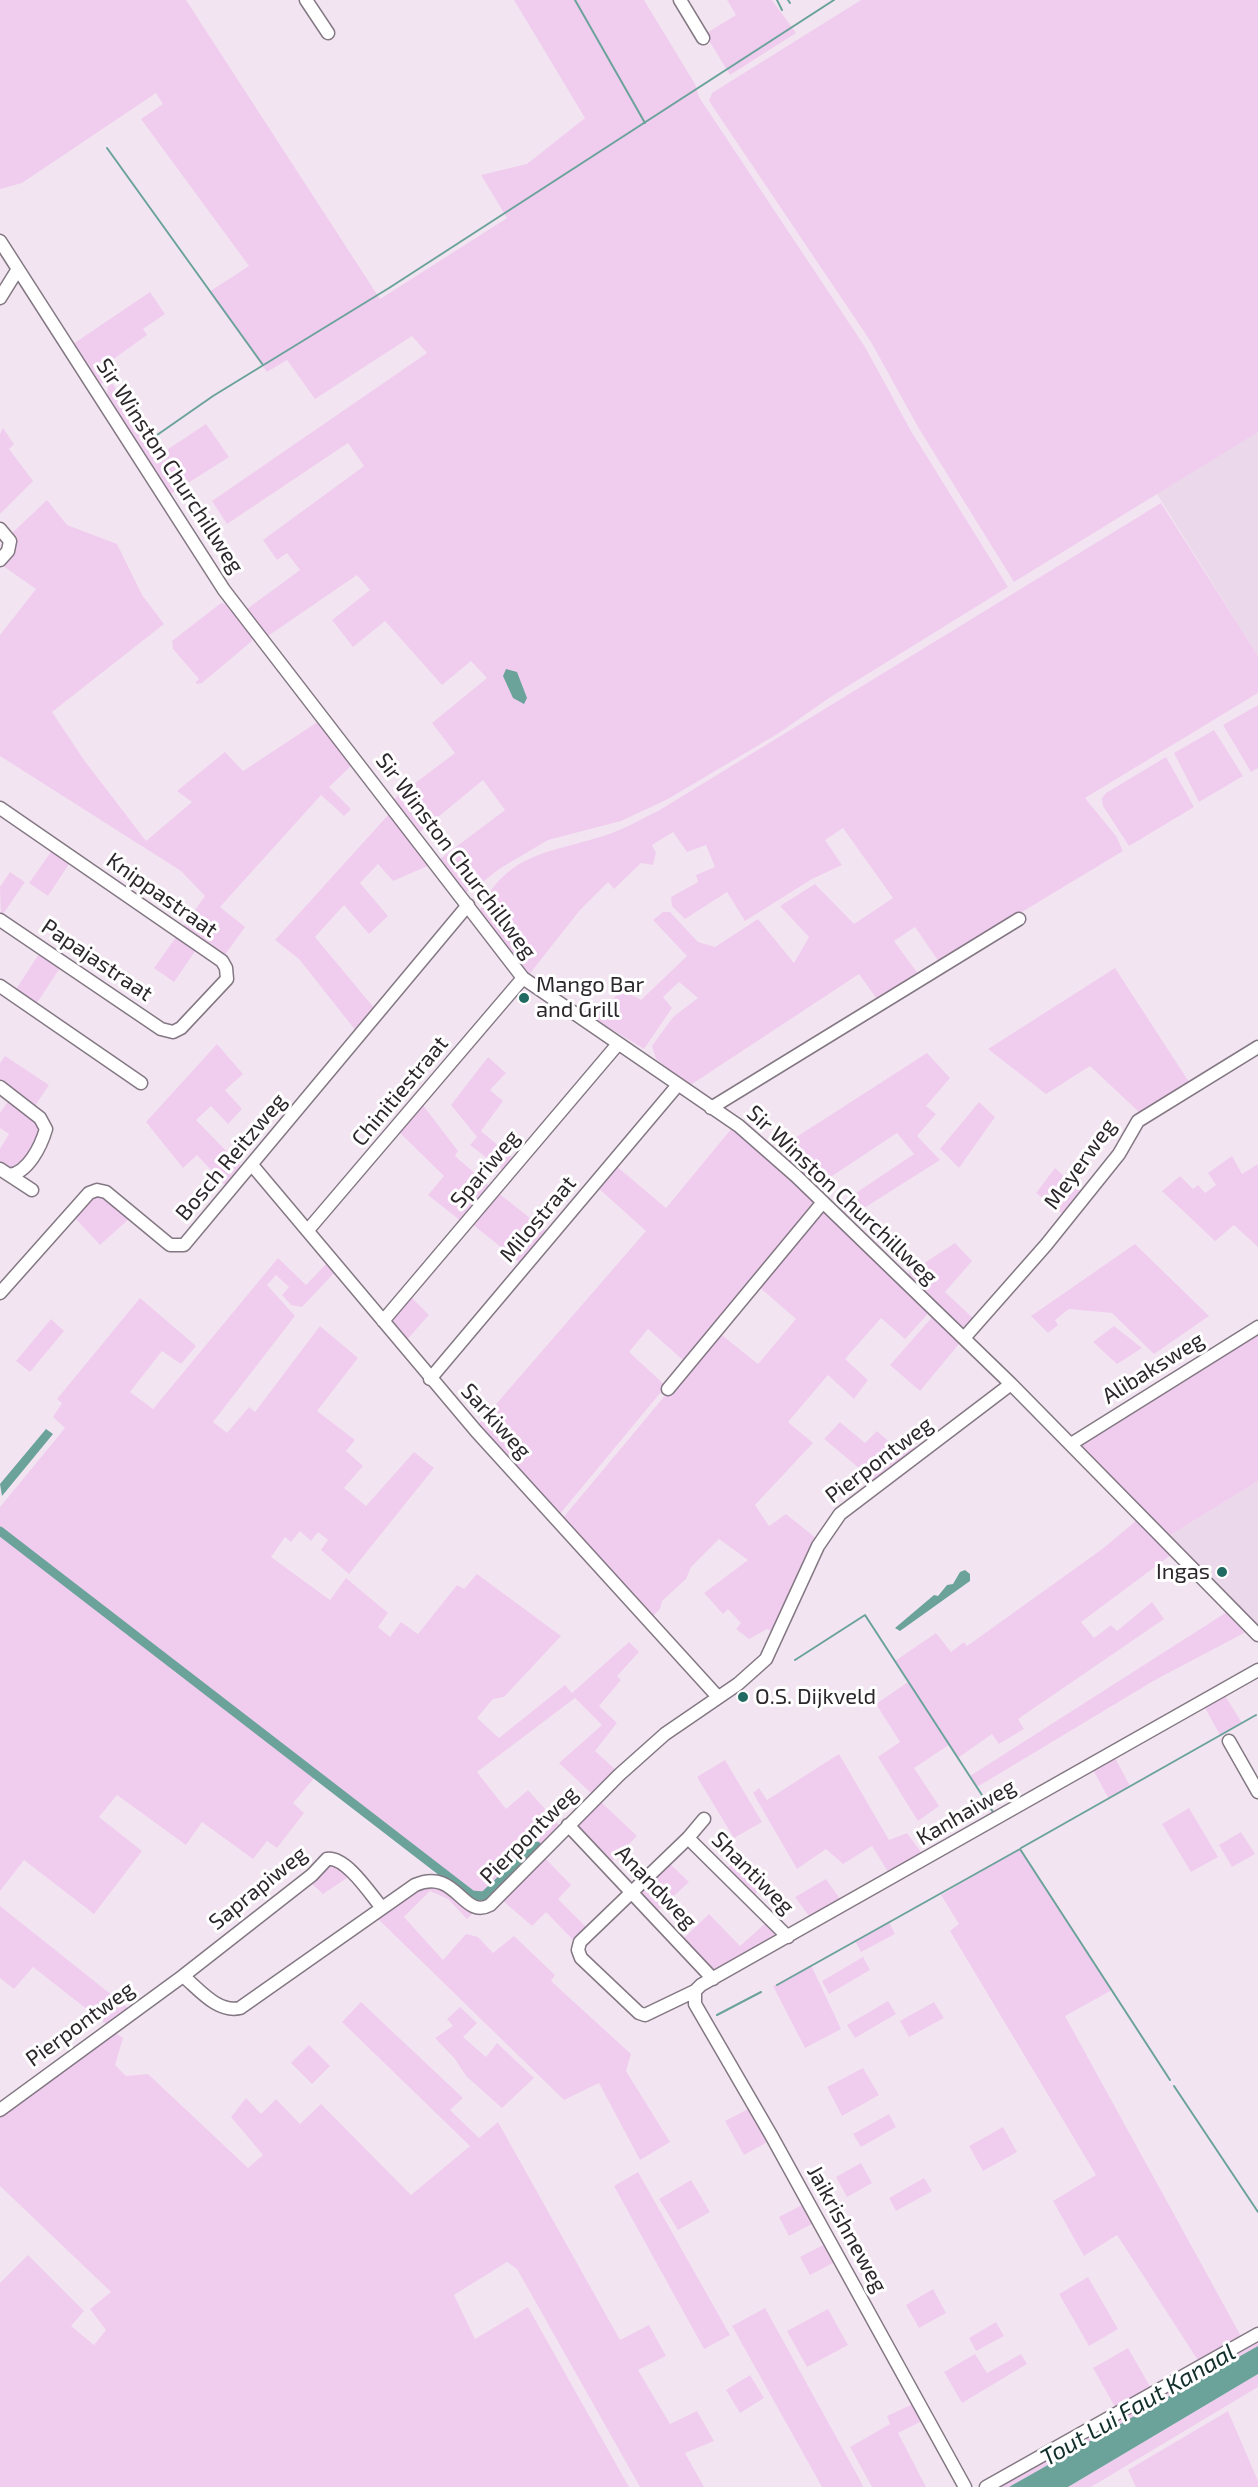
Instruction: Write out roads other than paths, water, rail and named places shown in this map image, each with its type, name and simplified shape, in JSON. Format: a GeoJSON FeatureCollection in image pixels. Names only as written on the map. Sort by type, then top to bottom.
{"type":"FeatureCollection","features":[{"type":"Feature","properties":{"kind":"street"},"geometry":{"type":"LineString","coordinates":[[306,0],[328,33]]}},
{"type":"Feature","properties":{"kind":"street"},"geometry":{"type":"LineString","coordinates":[[680,0],[703,38]]}},
{"type":"Feature","properties":{"kind":"street","name":"Sir Winston Churchillweg"},"geometry":{"type":"LineString","coordinates":[[0,241],[224,590],[523,978],[677,1086],[739,1126],[823,1202],[1011,1384],[1258,1635]]}},
{"type":"Feature","properties":{"kind":"street"},"geometry":{"type":"LineString","coordinates":[[0,298],[18,269]]}},
{"type":"Feature","properties":{"kind":"street"},"geometry":{"type":"LineString","coordinates":[[0,529],[10,541],[8,551],[0,560]]}},
{"type":"Feature","properties":{"kind":"street","name":"Knippastraat"},"geometry":{"type":"LineString","coordinates":[[0,808],[222,962],[226,968],[227,979],[181,1028],[173,1032]]}},
{"type":"Feature","properties":{"kind":"street","name":"Bosch Reitzweg"},"geometry":{"type":"LineString","coordinates":[[0,1293],[89,1193],[97,1190],[106,1192],[159,1236],[177,1246],[184,1245],[468,905]]}},
{"type":"Feature","properties":{"kind":"street"},"geometry":{"type":"LineString","coordinates":[[711,1108],[1019,919]]}},
{"type":"Feature","properties":{"kind":"street","name":"Papajastraat"},"geometry":{"type":"LineString","coordinates":[[0,920],[161,1029],[173,1032]]}},
{"type":"Feature","properties":{"kind":"street","name":"Chinitiestraat"},"geometry":{"type":"LineString","coordinates":[[308,1230],[523,978]]}},
{"type":"Feature","properties":{"kind":"street"},"geometry":{"type":"LineString","coordinates":[[0,986],[141,1083]]}},
{"type":"Feature","properties":{"kind":"street","name":"Spariweg"},"geometry":{"type":"LineString","coordinates":[[383,1322],[618,1044]]}},
{"type":"Feature","properties":{"kind":"street","name":"Meyerweg"},"geometry":{"type":"LineString","coordinates":[[964,1338],[1046,1245],[1119,1154],[1138,1121],[1258,1047]]}},
{"type":"Feature","properties":{"kind":"street","name":"Milostraat"},"geometry":{"type":"LineString","coordinates":[[430,1379],[677,1086]]}},
{"type":"Feature","properties":{"kind":"street"},"geometry":{"type":"LineString","coordinates":[[0,1087],[40,1118],[46,1129],[39,1145],[23,1169],[16,1174],[4,1172]]}},
{"type":"Feature","properties":{"kind":"street","name":"Sarkiweg"},"geometry":{"type":"LineString","coordinates":[[252,1165],[430,1379],[718,1697]]}},
{"type":"Feature","properties":{"kind":"street"},"geometry":{"type":"LineString","coordinates":[[4,1172],[32,1190]]}},
{"type":"Feature","properties":{"kind":"street"},"geometry":{"type":"LineString","coordinates":[[668,1389],[823,1202]]}},
{"type":"Feature","properties":{"kind":"street","name":"Alibaksweg"},"geometry":{"type":"LineString","coordinates":[[1071,1444],[1258,1328]]}},
{"type":"Feature","properties":{"kind":"street","name":"Pierpontweg"},"geometry":{"type":"LineString","coordinates":[[0,2110],[183,1976],[218,2005],[226,2009],[240,2008],[415,1885],[435,1880],[444,1882],[475,1908],[482,1909],[490,1905],[568,1825],[664,1734],[753,1673],[766,1659],[818,1546],[835,1519],[1011,1384]]}},
{"type":"Feature","properties":{"kind":"street","name":"Kanhaiweg"},"geometry":{"type":"LineString","coordinates":[[630,1892],[580,1942],[578,1950],[581,1958],[639,2013],[645,2015],[695,1991],[1258,1670]]}},
{"type":"Feature","properties":{"kind":"street"},"geometry":{"type":"LineString","coordinates":[[1229,1741],[1258,1792]]}},
{"type":"Feature","properties":{"kind":"street"},"geometry":{"type":"LineString","coordinates":[[630,1892],[688,1838],[704,1819]]}},
{"type":"Feature","properties":{"kind":"street","name":"Anandweg"},"geometry":{"type":"LineString","coordinates":[[568,1825],[713,1979]]}},
{"type":"Feature","properties":{"kind":"street","name":"Shantiweg"},"geometry":{"type":"LineString","coordinates":[[688,1838],[788,1937]]}},
{"type":"Feature","properties":{"kind":"street","name":"Saprapiweg"},"geometry":{"type":"LineString","coordinates":[[183,1976],[312,1875],[327,1859],[336,1859],[345,1865],[382,1908]]}},
{"type":"Feature","properties":{"kind":"street","name":"Jaikrishneweg"},"geometry":{"type":"LineString","coordinates":[[695,1991],[695,2004],[771,2135],[965,2487]]}},
{"type":"Feature","properties":{"kind":"street"},"geometry":{"type":"LineString","coordinates":[[986,2487],[1258,2334]]}},
{"type":"Feature","properties":{"kind":"waterway"},"geometry":{"type":"LineString","coordinates":[[575,0],[645,123]]}},
{"type":"Feature","properties":{"kind":"waterway"},"geometry":{"type":"LineString","coordinates":[[777,0],[782,10]]}},
{"type":"Feature","properties":{"kind":"waterway"},"geometry":{"type":"LineString","coordinates":[[147,442],[213,396],[389,288],[834,0]]}},
{"type":"Feature","properties":{"kind":"waterway"},"geometry":{"type":"LineString","coordinates":[[107,148],[263,365]]}},
{"type":"Feature","properties":{"kind":"waterway"},"geometry":{"type":"LineString","coordinates":[[0,1531],[472,1895],[484,1896],[537,1846]]}},
{"type":"Feature","properties":{"kind":"waterway"},"geometry":{"type":"LineString","coordinates":[[795,1660],[865,1615],[993,1812]]}},
{"type":"Feature","properties":{"kind":"waterway"},"geometry":{"type":"LineString","coordinates":[[1021,1848],[1256,1715]]}},
{"type":"Feature","properties":{"kind":"waterway"},"geometry":{"type":"LineString","coordinates":[[777,1985],[1020,1849],[1170,2080]]}},
{"type":"Feature","properties":{"kind":"waterway"},"geometry":{"type":"LineString","coordinates":[[717,2015],[761,1992]]}},
{"type":"Feature","properties":{"kind":"waterway"},"geometry":{"type":"LineString","coordinates":[[1174,2086],[1258,2212]]}},
{"type":"Feature","properties":{"kind":"place","name":"Mango Bar and Grill"},"geometry":{"type":"Point","coordinates":[524,998]}},
{"type":"Feature","properties":{"kind":"place","name":"Ingas"},"geometry":{"type":"Point","coordinates":[1222,1572]}},
{"type":"Feature","properties":{"kind":"place","name":"O.S. Dijkveld"},"geometry":{"type":"Point","coordinates":[743,1697]}},
{"type":"Feature","properties":{"kind":"water label","name":"Tout Lui Faut Kanaal"},"geometry":{"type":"Point","coordinates":[1138,2405]}}]}
